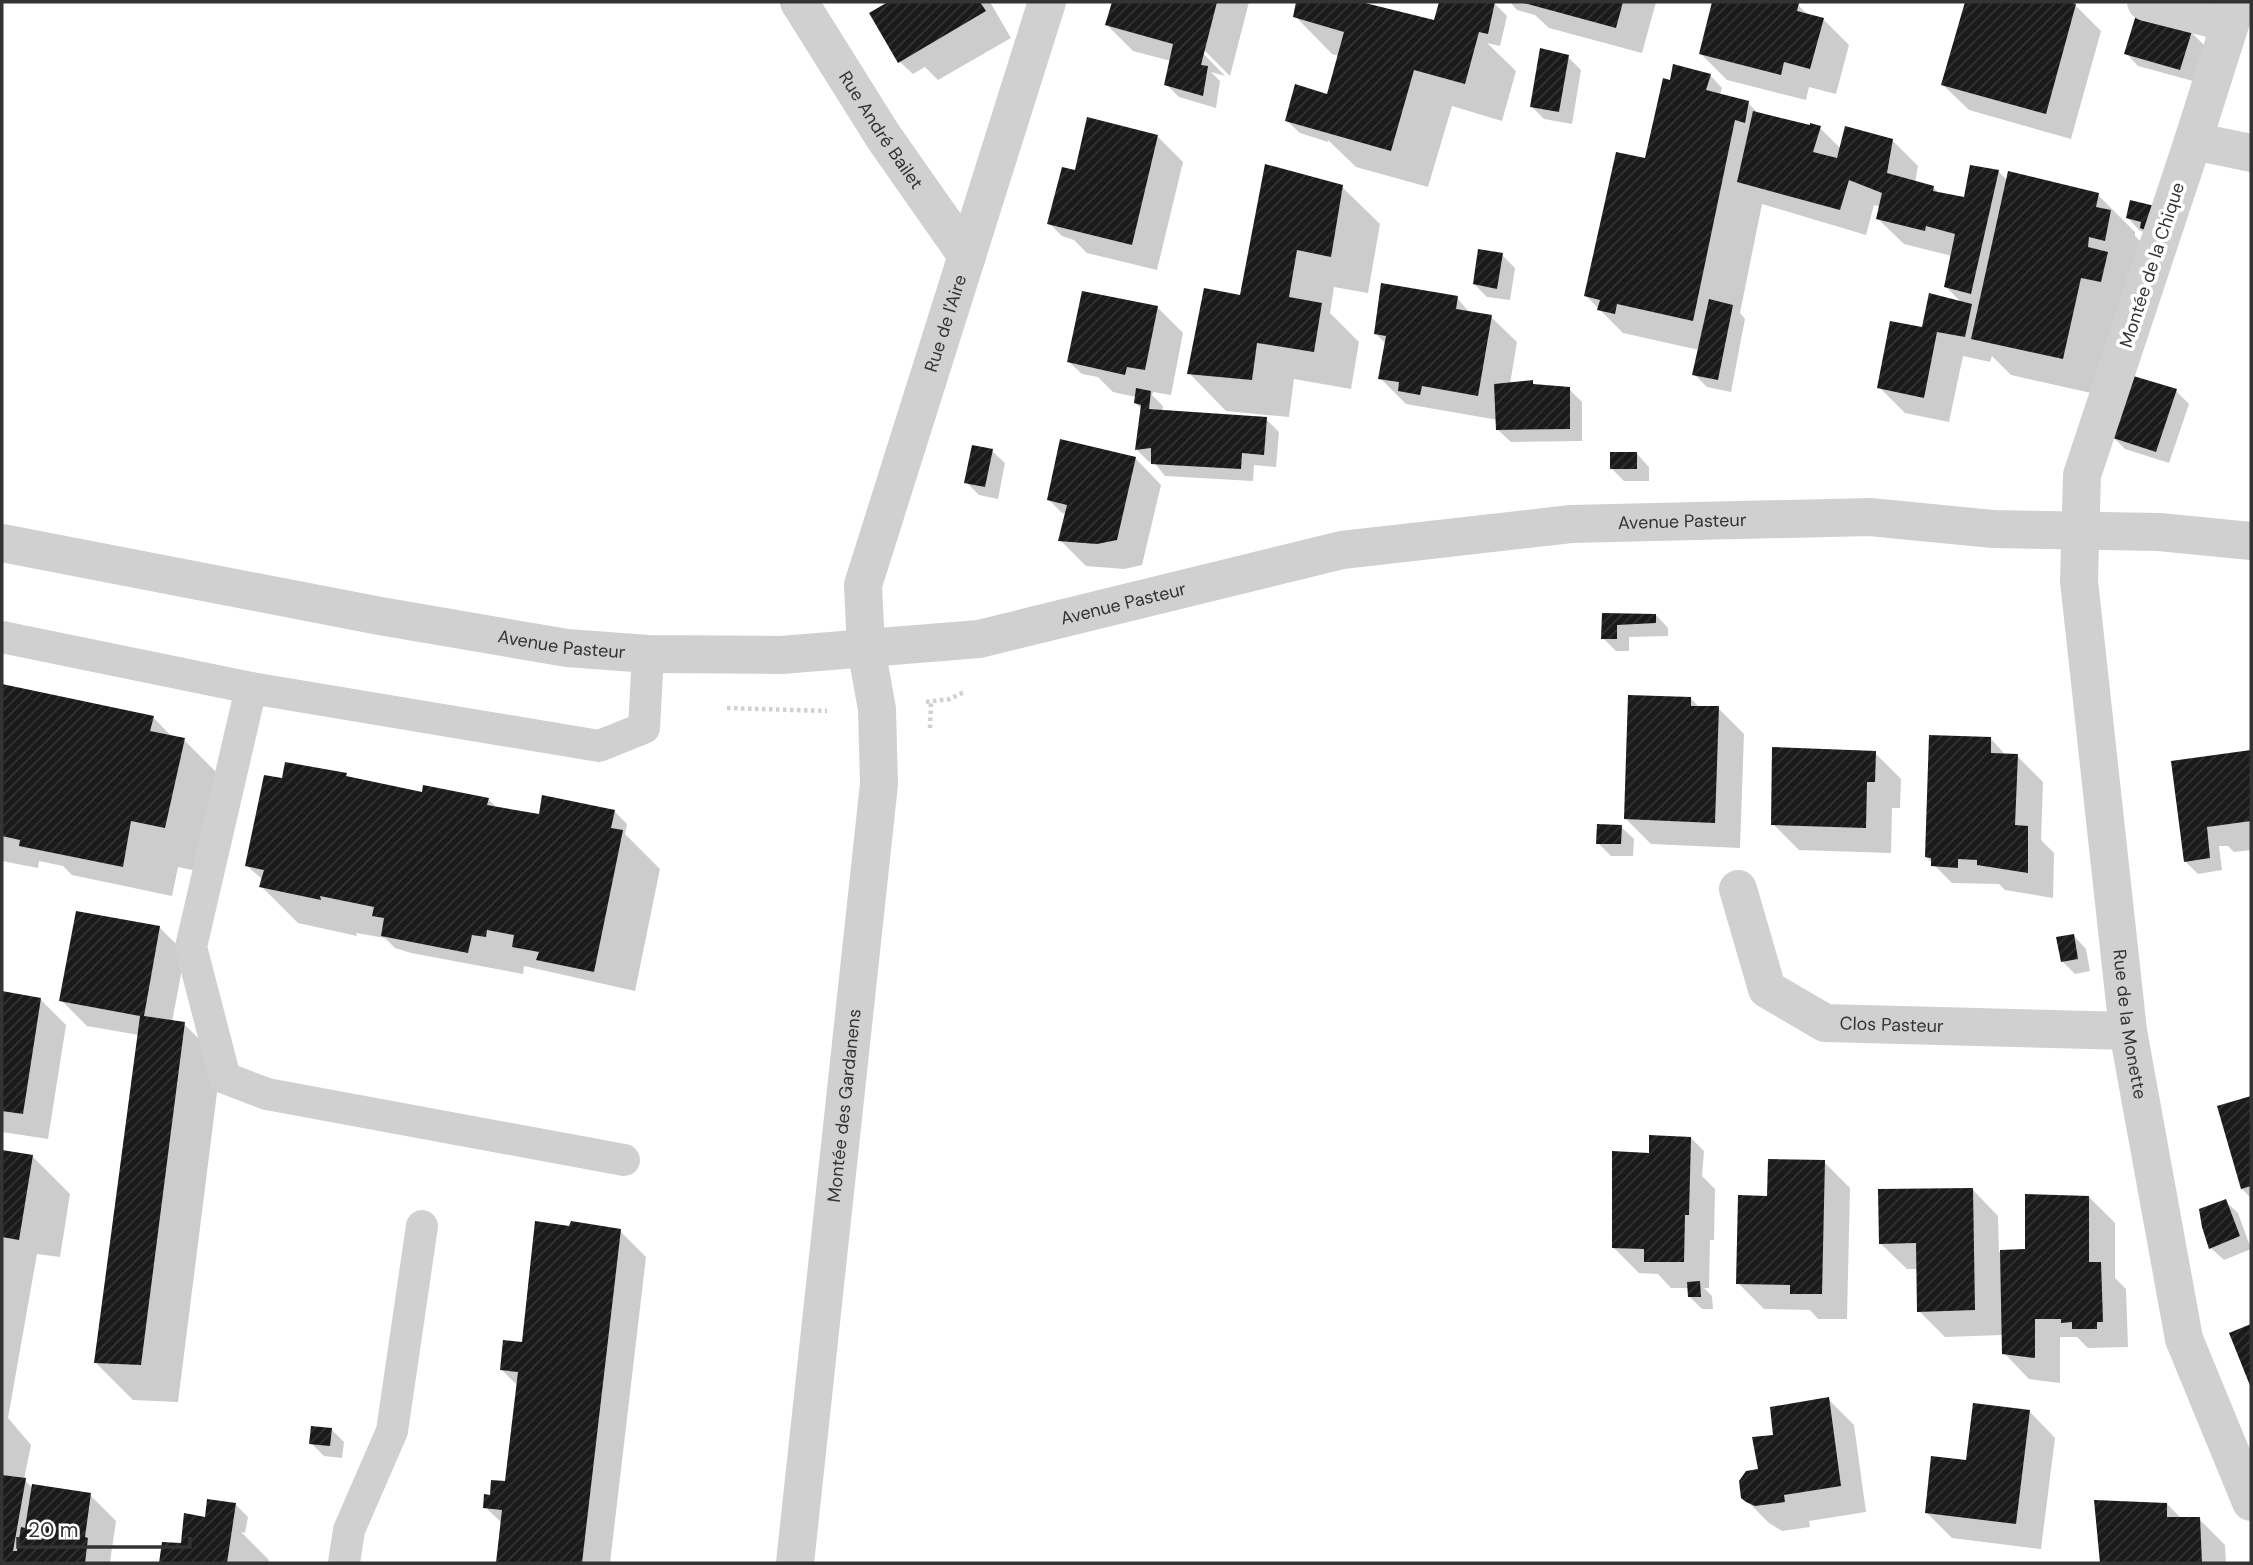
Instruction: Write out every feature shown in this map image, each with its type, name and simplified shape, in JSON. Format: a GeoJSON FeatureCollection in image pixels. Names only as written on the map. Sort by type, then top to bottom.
{"type":"FeatureCollection","features":[{"type":"Feature","properties":{"kind":"street","name":"Rue André Bailet"},"geometry":{"type":"LineString","coordinates":[[799,2],[883,136],[967,256]]}},
{"type":"Feature","properties":{"kind":"street","name":"Rue de l'Aire"},"geometry":{"type":"LineString","coordinates":[[866,648],[863,585],[1047,2]]}},
{"type":"Feature","properties":{"kind":"street"},"geometry":{"type":"LineString","coordinates":[[2146,2],[2233,12]]}},
{"type":"Feature","properties":{"kind":"street","name":"Montée de la Chique"},"geometry":{"type":"LineString","coordinates":[[2080,530],[2082,475],[2233,12]]}},
{"type":"Feature","properties":{"kind":"street"},"geometry":{"type":"LineString","coordinates":[[2193,141],[2251,153]]}},
{"type":"Feature","properties":{"kind":"street","name":"Avenue Pasteur"},"geometry":{"type":"LineString","coordinates":[[2,543],[420,623],[567,648],[648,654],[781,655],[979,639],[1342,550],[1571,524],[1870,517],[1993,529],[2159,532],[2251,541]]}},
{"type":"Feature","properties":{"kind":"street","name":"Rue de la Monette"},"geometry":{"type":"LineString","coordinates":[[2080,530],[2079,581],[2129,1031],[2184,1339],[2251,1502]]}},
{"type":"Feature","properties":{"kind":"street","name":"Montée des Gardanens"},"geometry":{"type":"LineString","coordinates":[[795,1563],[879,784],[877,709],[866,648]]}},
{"type":"Feature","properties":{"kind":"street","name":"Clos Pasteur"},"geometry":{"type":"LineString","coordinates":[[1738,889],[1767,989],[1825,1023],[2129,1031]]}},
{"type":"Feature","properties":{"kind":"lane"},"geometry":{"type":"LineString","coordinates":[[2,637],[251,688],[599,746],[644,728],[648,654]]}},
{"type":"Feature","properties":{"kind":"lane"},"geometry":{"type":"LineString","coordinates":[[251,688],[191,947],[225,1078],[267,1094],[624,1160]]}},
{"type":"Feature","properties":{"kind":"lane"},"geometry":{"type":"LineString","coordinates":[[344,1563],[349,1530],[392,1431],[422,1226]]}},
{"type":"Feature","properties":{"kind":"path"},"geometry":{"type":"LineString","coordinates":[[950,699],[971,689]]}},
{"type":"Feature","properties":{"kind":"building"},"geometry":{"type":"Polygon","coordinates":[[[888,2],[980,2],[986,11],[898,63],[869,13],[888,2]]]}},
{"type":"Feature","properties":{"kind":"building"},"geometry":{"type":"Polygon","coordinates":[[[1112,2],[1217,2],[1201,65],[1208,66],[1203,96],[1164,85],[1173,44],[1105,25],[1112,2]]]}},
{"type":"Feature","properties":{"kind":"building"},"geometry":{"type":"Polygon","coordinates":[[[1296,2],[1361,2],[1434,20],[1439,2],[1495,2],[1488,34],[1479,32],[1465,84],[1414,70],[1391,151],[1285,121],[1295,84],[1327,94],[1344,32],[1293,17],[1296,2]]]}},
{"type":"Feature","properties":{"kind":"building"},"geometry":{"type":"Polygon","coordinates":[[[1520,2],[1623,2],[1616,28],[1520,2]]]}},
{"type":"Feature","properties":{"kind":"building"},"geometry":{"type":"Polygon","coordinates":[[[1712,2],[1794,2],[1799,3],[1797,11],[1824,18],[1810,69],[1784,62],[1781,75],[1699,54],[1712,2]]]}},
{"type":"Feature","properties":{"kind":"building"},"geometry":{"type":"Polygon","coordinates":[[[1965,2],[2076,4],[2046,114],[1941,85],[1965,2]]]}},
{"type":"Feature","properties":{"kind":"building"},"geometry":{"type":"Polygon","coordinates":[[[2136,15],[2192,31],[2180,70],[2124,54],[2136,15]]]}},
{"type":"Feature","properties":{"kind":"building"},"geometry":{"type":"Polygon","coordinates":[[[1540,48],[1569,55],[1559,112],[1530,107],[1540,48]]]}},
{"type":"Feature","properties":{"kind":"building"},"geometry":{"type":"Polygon","coordinates":[[[1673,64],[1711,74],[1706,90],[1749,101],[1745,123],[1735,120],[1693,321],[1617,304],[1615,314],[1597,310],[1600,300],[1584,296],[1616,152],[1645,158],[1663,78],[1670,80],[1673,64]]]}},
{"type":"Feature","properties":{"kind":"building"},"geometry":{"type":"Polygon","coordinates":[[[1753,111],[1821,126],[1813,152],[1837,158],[1845,126],[1893,139],[1887,173],[1934,186],[1933,191],[1964,197],[1970,165],[1999,170],[1971,294],[1944,287],[1955,234],[1926,226],[1925,231],[1876,219],[1882,193],[1849,180],[1840,210],[1737,182],[1753,111]]]}},
{"type":"Feature","properties":{"kind":"building"},"geometry":{"type":"Polygon","coordinates":[[[1087,117],[1158,135],[1132,245],[1047,224],[1062,167],[1075,170],[1087,117]]]}},
{"type":"Feature","properties":{"kind":"building"},"geometry":{"type":"Polygon","coordinates":[[[1265,164],[1343,185],[1331,257],[1297,250],[1289,297],[1322,303],[1314,352],[1257,343],[1252,380],[1187,374],[1204,288],[1240,295],[1265,164]]]}},
{"type":"Feature","properties":{"kind":"building"},"geometry":{"type":"Polygon","coordinates":[[[2008,171],[2099,193],[2096,207],[2111,210],[2105,241],[2089,237],[2088,247],[2108,252],[2101,282],[2081,278],[2063,359],[1971,339],[2008,171]]]}},
{"type":"Feature","properties":{"kind":"building"},"geometry":{"type":"Polygon","coordinates":[[[2130,200],[2159,207],[2150,232],[2140,228],[2141,222],[2126,218],[2130,200]]]}},
{"type":"Feature","properties":{"kind":"building"},"geometry":{"type":"Polygon","coordinates":[[[1478,249],[1503,253],[1497,289],[1473,284],[1478,249]]]}},
{"type":"Feature","properties":{"kind":"building"},"geometry":{"type":"Polygon","coordinates":[[[1381,283],[1458,296],[1456,309],[1492,315],[1478,396],[1422,386],[1420,395],[1398,391],[1399,382],[1378,379],[1386,336],[1374,334],[1381,283]]]}},
{"type":"Feature","properties":{"kind":"building"},"geometry":{"type":"Polygon","coordinates":[[[1082,291],[1158,306],[1145,370],[1127,367],[1125,375],[1067,362],[1082,291]]]}},
{"type":"Feature","properties":{"kind":"building"},"geometry":{"type":"Polygon","coordinates":[[[1929,293],[1972,304],[1965,337],[1937,332],[1924,398],[1877,388],[1890,321],[1922,327],[1929,293]]]}},
{"type":"Feature","properties":{"kind":"building"},"geometry":{"type":"Polygon","coordinates":[[[1709,299],[1733,305],[1718,380],[1692,375],[1709,299]]]}},
{"type":"Feature","properties":{"kind":"building"},"geometry":{"type":"Polygon","coordinates":[[[2130,375],[2177,389],[2156,452],[2110,437],[2130,375]]]}},
{"type":"Feature","properties":{"kind":"building"},"geometry":{"type":"Polygon","coordinates":[[[1533,380],[1533,384],[1570,387],[1570,429],[1496,430],[1494,384],[1533,380]]]}},
{"type":"Feature","properties":{"kind":"building"},"geometry":{"type":"Polygon","coordinates":[[[1136,388],[1151,391],[1149,409],[1267,417],[1264,455],[1242,453],[1241,469],[1151,464],[1151,448],[1135,450],[1141,405],[1134,403],[1136,388]]]}},
{"type":"Feature","properties":{"kind":"building"},"geometry":{"type":"Polygon","coordinates":[[[1060,439],[1136,457],[1117,540],[1097,544],[1058,541],[1067,505],[1047,500],[1060,439]]]}},
{"type":"Feature","properties":{"kind":"building"},"geometry":{"type":"Polygon","coordinates":[[[972,445],[993,449],[985,487],[964,483],[972,445]]]}},
{"type":"Feature","properties":{"kind":"building"},"geometry":{"type":"Polygon","coordinates":[[[1610,452],[1637,452],[1637,469],[1610,469],[1610,452]]]}},
{"type":"Feature","properties":{"kind":"building"},"geometry":{"type":"Polygon","coordinates":[[[1602,613],[1656,614],[1656,623],[1617,625],[1617,639],[1601,639],[1602,613]]]}},
{"type":"Feature","properties":{"kind":"building"},"geometry":{"type":"Polygon","coordinates":[[[2,684],[154,716],[150,731],[185,738],[165,828],[131,821],[123,867],[19,846],[20,840],[2,836],[2,684]]]}},
{"type":"Feature","properties":{"kind":"building"},"geometry":{"type":"Polygon","coordinates":[[[1628,695],[1691,697],[1691,706],[1719,706],[1715,823],[1624,819],[1628,695]]]}},
{"type":"Feature","properties":{"kind":"building"},"geometry":{"type":"Polygon","coordinates":[[[1929,735],[1991,737],[1991,753],[2018,754],[2015,825],[2028,826],[2028,873],[1977,865],[1977,860],[1958,859],[1958,868],[1931,866],[1931,858],[1925,857],[1929,735]]]}},
{"type":"Feature","properties":{"kind":"building"},"geometry":{"type":"Polygon","coordinates":[[[1772,747],[1876,751],[1875,782],[1867,782],[1866,828],[1771,825],[1772,747]]]}},
{"type":"Feature","properties":{"kind":"building"},"geometry":{"type":"Polygon","coordinates":[[[2251,750],[2251,821],[2207,827],[2210,858],[2184,862],[2171,761],[2251,750]]]}},
{"type":"Feature","properties":{"kind":"building"},"geometry":{"type":"Polygon","coordinates":[[[285,762],[347,773],[346,776],[422,792],[423,785],[489,798],[487,805],[539,814],[542,795],[615,810],[611,828],[623,830],[594,972],[536,960],[539,952],[512,947],[514,935],[487,930],[486,937],[472,935],[468,953],[381,936],[384,918],[372,916],[374,907],[320,896],[321,900],[259,887],[264,870],[245,866],[264,775],[282,778],[285,762]]]}},
{"type":"Feature","properties":{"kind":"building"},"geometry":{"type":"Polygon","coordinates":[[[1597,824],[1622,825],[1621,844],[1596,844],[1597,824]]]}},
{"type":"Feature","properties":{"kind":"building"},"geometry":{"type":"Polygon","coordinates":[[[76,911],[160,926],[144,1016],[185,1022],[141,1365],[94,1363],[140,1016],[59,1001],[76,911]]]}},
{"type":"Feature","properties":{"kind":"building"},"geometry":{"type":"Polygon","coordinates":[[[2074,934],[2078,959],[2061,962],[2056,937],[2074,934]]]}},
{"type":"Feature","properties":{"kind":"building"},"geometry":{"type":"Polygon","coordinates":[[[2,991],[41,998],[23,1114],[2,1111],[2,991]]]}},
{"type":"Feature","properties":{"kind":"building"},"geometry":{"type":"Polygon","coordinates":[[[2251,1096],[2251,1186],[2241,1189],[2217,1106],[2251,1096]]]}},
{"type":"Feature","properties":{"kind":"building"},"geometry":{"type":"Polygon","coordinates":[[[1649,1135],[1691,1137],[1689,1215],[1685,1215],[1684,1262],[1644,1262],[1644,1249],[1612,1248],[1612,1151],[1649,1153],[1649,1135]]]}},
{"type":"Feature","properties":{"kind":"building"},"geometry":{"type":"Polygon","coordinates":[[[2,1150],[33,1155],[19,1240],[2,1237],[2,1150]]]}},
{"type":"Feature","properties":{"kind":"building"},"geometry":{"type":"Polygon","coordinates":[[[1768,1159],[1825,1160],[1822,1294],[1790,1294],[1790,1285],[1736,1284],[1738,1195],[1767,1196],[1768,1159]]]}},
{"type":"Feature","properties":{"kind":"building"},"geometry":{"type":"Polygon","coordinates":[[[1973,1188],[1975,1310],[1917,1312],[1916,1243],[1879,1244],[1878,1189],[1973,1188]]]}},
{"type":"Feature","properties":{"kind":"building"},"geometry":{"type":"Polygon","coordinates":[[[2025,1194],[2089,1196],[2089,1262],[2101,1262],[2103,1322],[2097,1322],[2097,1329],[2072,1329],[2072,1322],[2061,1323],[2061,1319],[2035,1319],[2035,1358],[2002,1354],[2000,1250],[2025,1249],[2025,1194]]]}},
{"type":"Feature","properties":{"kind":"building"},"geometry":{"type":"Polygon","coordinates":[[[2226,1199],[2240,1236],[2209,1249],[2199,1209],[2226,1199]]]}},
{"type":"Feature","properties":{"kind":"building"},"geometry":{"type":"Polygon","coordinates":[[[535,1221],[569,1226],[571,1221],[621,1229],[582,1563],[496,1563],[502,1510],[483,1508],[484,1494],[490,1495],[491,1480],[505,1481],[518,1372],[500,1370],[503,1340],[522,1342],[535,1221]]]}},
{"type":"Feature","properties":{"kind":"building"},"geometry":{"type":"Polygon","coordinates":[[[1700,1281],[1701,1297],[1688,1297],[1687,1282],[1700,1281]]]}},
{"type":"Feature","properties":{"kind":"building"},"geometry":{"type":"Polygon","coordinates":[[[2251,1324],[2251,1388],[2229,1333],[2251,1324]]]}},
{"type":"Feature","properties":{"kind":"building"},"geometry":{"type":"Polygon","coordinates":[[[1829,1397],[1841,1486],[1784,1495],[1785,1502],[1755,1506],[1741,1498],[1739,1481],[1746,1471],[1758,1469],[1752,1437],[1773,1435],[1770,1407],[1829,1397]]]}},
{"type":"Feature","properties":{"kind":"building"},"geometry":{"type":"Polygon","coordinates":[[[1973,1403],[2030,1410],[2016,1524],[1925,1513],[1931,1456],[1966,1460],[1973,1403]]]}},
{"type":"Feature","properties":{"kind":"building"},"geometry":{"type":"Polygon","coordinates":[[[311,1426],[332,1428],[330,1446],[309,1444],[311,1426]]]}},
{"type":"Feature","properties":{"kind":"building"},"geometry":{"type":"Polygon","coordinates":[[[2,1475],[26,1478],[13,1551],[17,1551],[21,1527],[25,1528],[32,1484],[91,1493],[85,1537],[88,1538],[85,1563],[2,1563],[2,1475]]]}},
{"type":"Feature","properties":{"kind":"building"},"geometry":{"type":"Polygon","coordinates":[[[207,1499],[236,1503],[227,1563],[159,1563],[162,1542],[181,1543],[184,1513],[205,1517],[207,1499]]]}},
{"type":"Feature","properties":{"kind":"building"},"geometry":{"type":"Polygon","coordinates":[[[2094,1500],[2167,1503],[2167,1517],[2200,1517],[2202,1563],[2100,1563],[2094,1500]]]}}]}
